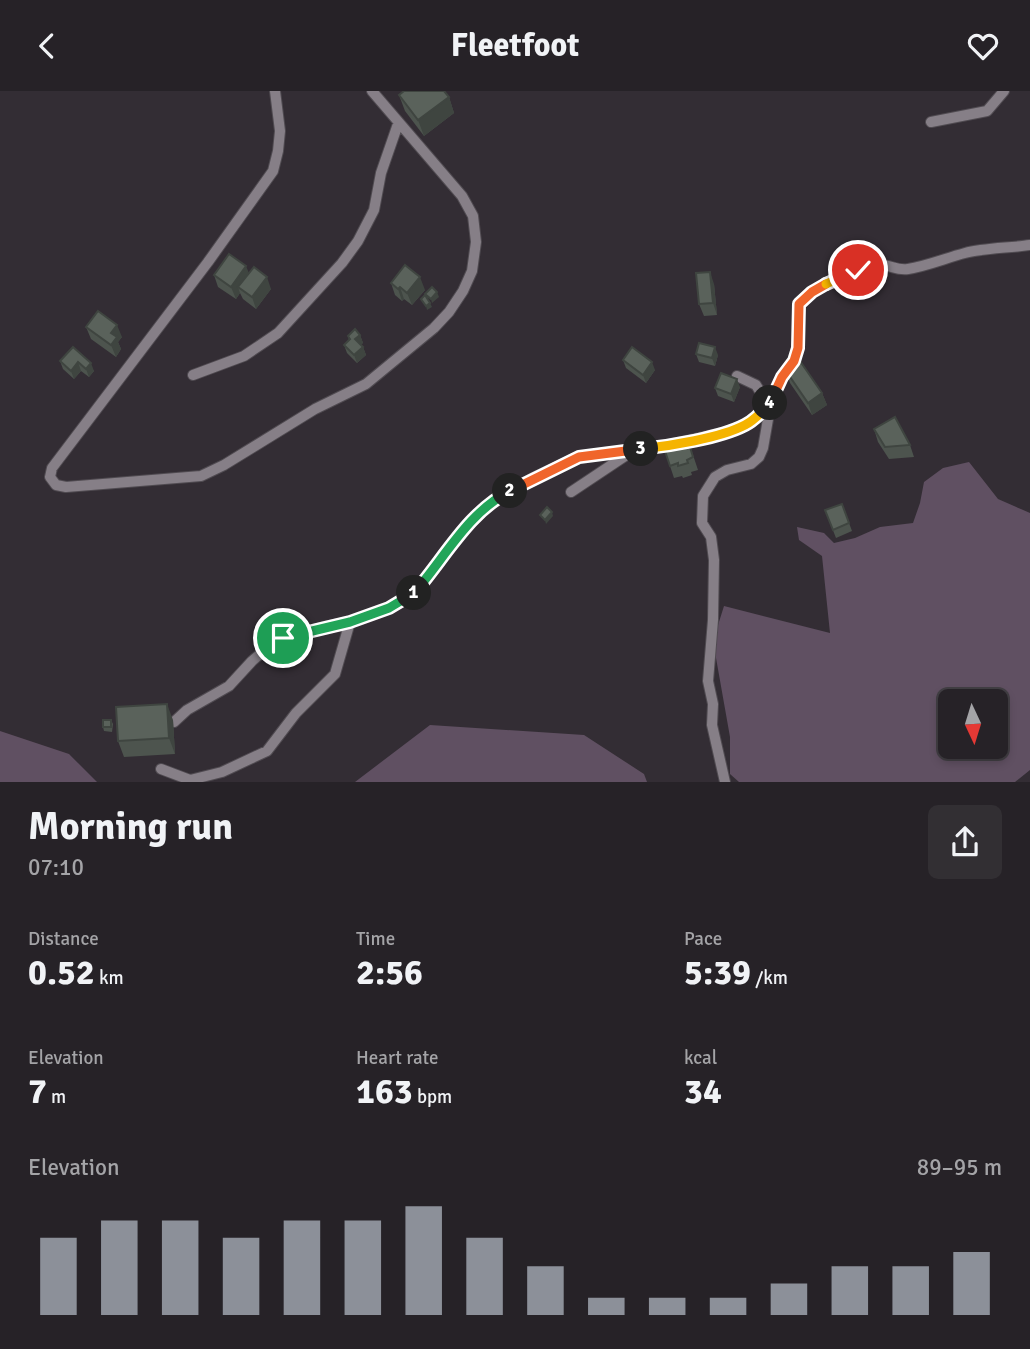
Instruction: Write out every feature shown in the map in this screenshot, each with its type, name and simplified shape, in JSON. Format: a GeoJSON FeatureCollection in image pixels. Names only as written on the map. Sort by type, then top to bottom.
{"type":"FeatureCollection","features":[{"type":"Feature","properties":{"kind":"street"},"geometry":{"type":"LineString","coordinates":[[275,91],[279,131],[278,151],[272,170],[208,262],[55,463],[50,477],[56,485],[66,487],[176,479],[209,473],[315,409],[366,384],[434,328],[449,312],[472,271],[476,242],[472,216],[462,196],[372,91]]}},
{"type":"Feature","properties":{"kind":"street"},"geometry":{"type":"LineString","coordinates":[[931,122],[987,111],[1003,91]]}},
{"type":"Feature","properties":{"kind":"street"},"geometry":{"type":"LineString","coordinates":[[193,375],[244,356],[278,333],[342,263],[358,241],[374,210],[381,173],[398,124]]}},
{"type":"Feature","properties":{"kind":"street"},"geometry":{"type":"LineString","coordinates":[[174,722],[187,710],[229,686],[274,642],[350,622],[409,598],[464,530],[503,495],[579,457],[659,447],[736,429],[749,423],[769,403],[782,377],[794,361],[798,348],[799,304],[812,292],[854,271],[875,265],[909,269],[965,253],[1030,246]]}},
{"type":"Feature","properties":{"kind":"street"},"geometry":{"type":"LineString","coordinates":[[725,782],[712,725],[713,704],[708,681],[714,560],[711,537],[702,523],[703,496],[715,477],[727,470],[751,464],[759,457],[763,448],[769,403],[756,386],[737,376]]}},
{"type":"Feature","properties":{"kind":"street"},"geometry":{"type":"LineString","coordinates":[[571,492],[635,450]]}},
{"type":"Feature","properties":{"kind":"street"},"geometry":{"type":"LineString","coordinates":[[161,769],[190,779],[222,772],[267,751],[296,713],[335,674],[350,622]]}},
{"type":"Feature","properties":{"kind":"shaded area"},"geometry":{"type":"Polygon","coordinates":[[[969,462],[998,499],[1030,513],[1030,770],[1015,782],[739,782],[730,774],[730,737],[713,641],[724,606],[830,633],[822,556],[799,540],[797,527],[824,533],[834,543],[855,538],[880,527],[913,523],[924,482],[943,468],[969,462]]]}},
{"type":"Feature","properties":{"kind":"shaded area"},"geometry":{"type":"Polygon","coordinates":[[[430,725],[584,735],[644,774],[647,782],[355,782],[430,725]]]}},
{"type":"Feature","properties":{"kind":"shaded area"},"geometry":{"type":"Polygon","coordinates":[[[0,731],[69,754],[97,782],[0,782],[0,731]]]}},
{"type":"Feature","properties":{"kind":"building"},"geometry":{"type":"Polygon","coordinates":[[[404,91],[444,91],[449,97],[418,120],[399,95],[404,91]]]}},
{"type":"Feature","properties":{"kind":"building"},"geometry":{"type":"Polygon","coordinates":[[[229,254],[246,266],[231,287],[214,275],[229,254]]]}},
{"type":"Feature","properties":{"kind":"building"},"geometry":{"type":"Polygon","coordinates":[[[405,265],[420,277],[407,293],[391,283],[405,265]]]}},
{"type":"Feature","properties":{"kind":"building"},"geometry":{"type":"Polygon","coordinates":[[[254,267],[267,277],[252,297],[238,287],[254,267]]]}},
{"type":"Feature","properties":{"kind":"building"},"geometry":{"type":"Polygon","coordinates":[[[710,272],[713,303],[699,304],[696,273],[710,272]]]}},
{"type":"Feature","properties":{"kind":"building"},"geometry":{"type":"Polygon","coordinates":[[[432,287],[437,292],[431,299],[425,294],[432,287]]]}},
{"type":"Feature","properties":{"kind":"building"},"geometry":{"type":"Polygon","coordinates":[[[425,295],[430,303],[426,306],[421,299],[425,295]]]}},
{"type":"Feature","properties":{"kind":"building"},"geometry":{"type":"Polygon","coordinates":[[[98,311],[117,325],[111,333],[117,337],[111,345],[86,327],[98,311]]]}},
{"type":"Feature","properties":{"kind":"building"},"geometry":{"type":"Polygon","coordinates":[[[355,329],[360,335],[355,339],[363,347],[354,355],[344,345],[355,329]]]}},
{"type":"Feature","properties":{"kind":"building"},"geometry":{"type":"Polygon","coordinates":[[[699,343],[715,347],[712,358],[696,354],[699,343]]]}},
{"type":"Feature","properties":{"kind":"building"},"geometry":{"type":"Polygon","coordinates":[[[73,347],[91,363],[86,369],[78,362],[71,371],[60,361],[73,347]]]}},
{"type":"Feature","properties":{"kind":"building"},"geometry":{"type":"Polygon","coordinates":[[[632,347],[652,362],[643,375],[623,360],[632,347]]]}},
{"type":"Feature","properties":{"kind":"building"},"geometry":{"type":"Polygon","coordinates":[[[800,361],[822,393],[808,403],[786,371],[800,361]]]}},
{"type":"Feature","properties":{"kind":"building"},"geometry":{"type":"Polygon","coordinates":[[[721,373],[737,379],[731,394],[715,388],[721,373]]]}},
{"type":"Feature","properties":{"kind":"building"},"geometry":{"type":"Polygon","coordinates":[[[895,417],[910,445],[885,447],[874,429],[895,417]]]}},
{"type":"Feature","properties":{"kind":"building"},"geometry":{"type":"Polygon","coordinates":[[[687,437],[693,457],[687,460],[688,463],[670,466],[663,445],[687,437]]]}},
{"type":"Feature","properties":{"kind":"building"},"geometry":{"type":"Polygon","coordinates":[[[842,504],[849,523],[833,530],[825,510],[842,504]]]}},
{"type":"Feature","properties":{"kind":"building"},"geometry":{"type":"Polygon","coordinates":[[[547,507],[552,512],[545,520],[540,515],[547,507]]]}},
{"type":"Feature","properties":{"kind":"building"},"geometry":{"type":"Polygon","coordinates":[[[167,704],[169,738],[118,741],[116,707],[167,704]]]}},
{"type":"Feature","properties":{"kind":"building"},"geometry":{"type":"Polygon","coordinates":[[[103,720],[111,720],[111,727],[103,727],[103,720]]]}},
{"type":"Feature","properties":{"kind":"route"},"geometry":{"type":"LineString","coordinates":[[283,638],[350,622],[409,598],[476,517],[503,495],[533,478],[579,457],[659,447],[730,431],[749,423],[771,401],[782,377],[794,361],[798,348],[801,301],[822,286],[858,270]]}}]}
